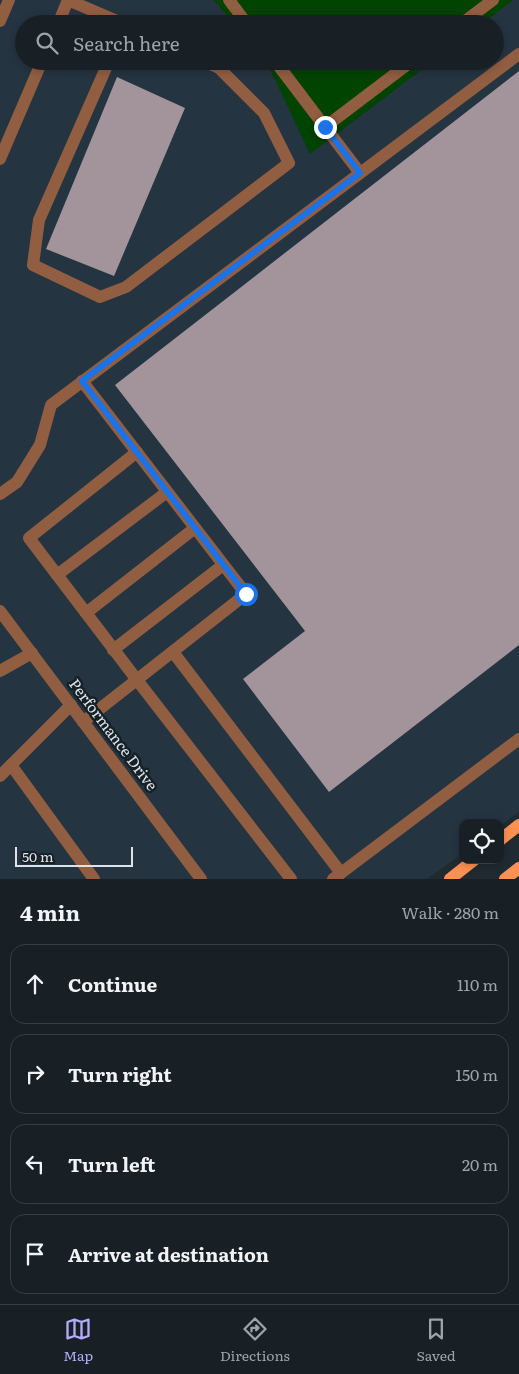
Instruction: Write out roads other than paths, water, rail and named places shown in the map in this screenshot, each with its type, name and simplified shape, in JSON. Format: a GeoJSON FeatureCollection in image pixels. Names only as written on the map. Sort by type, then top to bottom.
{"type":"FeatureCollection","features":[{"type":"Feature","properties":{"kind":"main road"},"geometry":{"type":"LineString","coordinates":[[504,837],[519,825]]}},
{"type":"Feature","properties":{"kind":"main road"},"geometry":{"type":"LineString","coordinates":[[450,879],[469,864]]}},
{"type":"Feature","properties":{"kind":"main road"},"geometry":{"type":"LineString","coordinates":[[505,879],[519,868]]}},
{"type":"Feature","properties":{"kind":"street"},"geometry":{"type":"LineString","coordinates":[[0,21],[9,0]]}},
{"type":"Feature","properties":{"kind":"street"},"geometry":{"type":"LineString","coordinates":[[62,15],[68,0],[103,15]]}},
{"type":"Feature","properties":{"kind":"street"},"geometry":{"type":"LineString","coordinates":[[229,0],[240,15]]}},
{"type":"Feature","properties":{"kind":"street"},"geometry":{"type":"LineString","coordinates":[[473,15],[492,0]]}},
{"type":"Feature","properties":{"kind":"street"},"geometry":{"type":"LineString","coordinates":[[504,65],[519,54]]}},
{"type":"Feature","properties":{"kind":"street"},"geometry":{"type":"LineString","coordinates":[[0,159],[38,70]]}},
{"type":"Feature","properties":{"kind":"street"},"geometry":{"type":"LineString","coordinates":[[105,70],[39,220],[33,265],[100,297],[126,287],[289,162],[264,113],[221,70]]}},
{"type":"Feature","properties":{"kind":"street"},"geometry":{"type":"LineString","coordinates":[[282,70],[360,173]]}},
{"type":"Feature","properties":{"kind":"street"},"geometry":{"type":"LineString","coordinates":[[325,127],[400,70]]}},
{"type":"Feature","properties":{"kind":"street"},"geometry":{"type":"LineString","coordinates":[[0,494],[17,482],[40,446],[51,406],[498,70]]}},
{"type":"Feature","properties":{"kind":"street"},"geometry":{"type":"LineString","coordinates":[[82,381],[246,594],[83,722]]}},
{"type":"Feature","properties":{"kind":"street"},"geometry":{"type":"LineString","coordinates":[[137,452],[29,538],[290,879]]}},
{"type":"Feature","properties":{"kind":"street"},"geometry":{"type":"LineString","coordinates":[[57,575],[167,492]]}},
{"type":"Feature","properties":{"kind":"street"},"geometry":{"type":"LineString","coordinates":[[86,613],[195,528]]}},
{"type":"Feature","properties":{"kind":"street"},"geometry":{"type":"LineString","coordinates":[[114,650],[223,565]]}},
{"type":"Feature","properties":{"kind":"street","name":"Performance Drive"},"geometry":{"type":"LineString","coordinates":[[0,611],[201,879]]}},
{"type":"Feature","properties":{"kind":"street"},"geometry":{"type":"LineString","coordinates":[[173,652],[337,876],[519,739]]}},
{"type":"Feature","properties":{"kind":"street"},"geometry":{"type":"LineString","coordinates":[[0,671],[32,653]]}},
{"type":"Feature","properties":{"kind":"street"},"geometry":{"type":"LineString","coordinates":[[0,776],[71,705]]}},
{"type":"Feature","properties":{"kind":"street"},"geometry":{"type":"LineString","coordinates":[[11,765],[94,879]]}}]}
